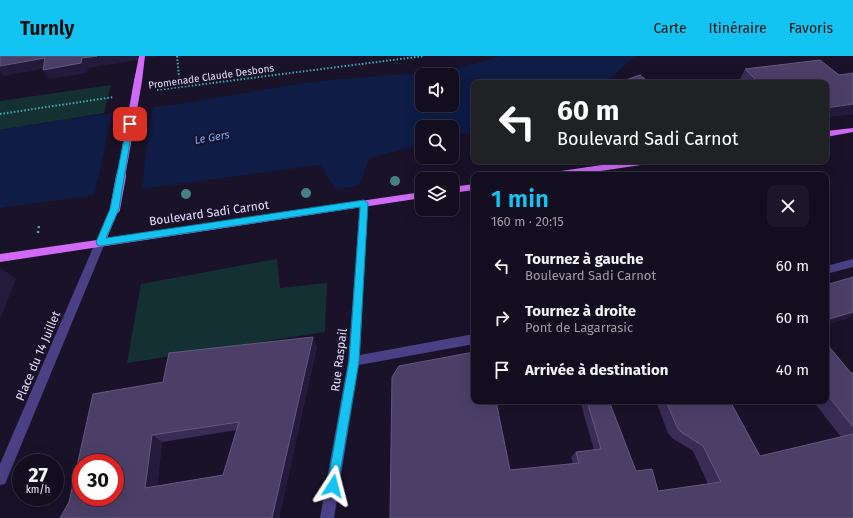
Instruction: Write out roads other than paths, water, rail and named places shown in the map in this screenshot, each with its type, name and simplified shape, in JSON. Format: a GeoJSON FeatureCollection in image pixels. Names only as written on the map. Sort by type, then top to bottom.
{"type":"FeatureCollection","features":[{"type":"Feature","properties":{"kind":"main road"},"geometry":{"type":"LineString","coordinates":[[100,242],[114,209],[142,56]]}},
{"type":"Feature","properties":{"kind":"main road"},"geometry":{"type":"LineString","coordinates":[[829,134],[853,130]]}},
{"type":"Feature","properties":{"kind":"main road"},"geometry":{"type":"LineString","coordinates":[[574,172],[628,164]]}},
{"type":"Feature","properties":{"kind":"main road"},"geometry":{"type":"LineString","coordinates":[[459,189],[471,187]]}},
{"type":"Feature","properties":{"kind":"main road","name":"Boulevard Sadi Carnot"},"geometry":{"type":"LineString","coordinates":[[0,258],[415,196]]}},
{"type":"Feature","properties":{"kind":"street","name":"Rue Raspail"},"geometry":{"type":"LineString","coordinates":[[327,518],[354,361],[364,203]]}},
{"type":"Feature","properties":{"kind":"street","name":"Place du 14 Juillet"},"geometry":{"type":"LineString","coordinates":[[0,479],[100,242]]}},
{"type":"Feature","properties":{"kind":"street"},"geometry":{"type":"LineString","coordinates":[[829,269],[853,263]]}},
{"type":"Feature","properties":{"kind":"street"},"geometry":{"type":"LineString","coordinates":[[354,361],[471,340]]}},
{"type":"Feature","properties":{"kind":"water","name":"Le Gers"},"geometry":{"type":"Polygon","coordinates":[[[501,56],[635,56],[608,80],[471,80],[471,132],[459,135],[459,120],[415,120],[415,147],[369,158],[359,186],[335,189],[320,165],[0,208],[0,130],[191,102],[306,83],[415,73],[415,112],[459,112],[459,68],[452,68],[479,63],[501,56]]]}}]}
